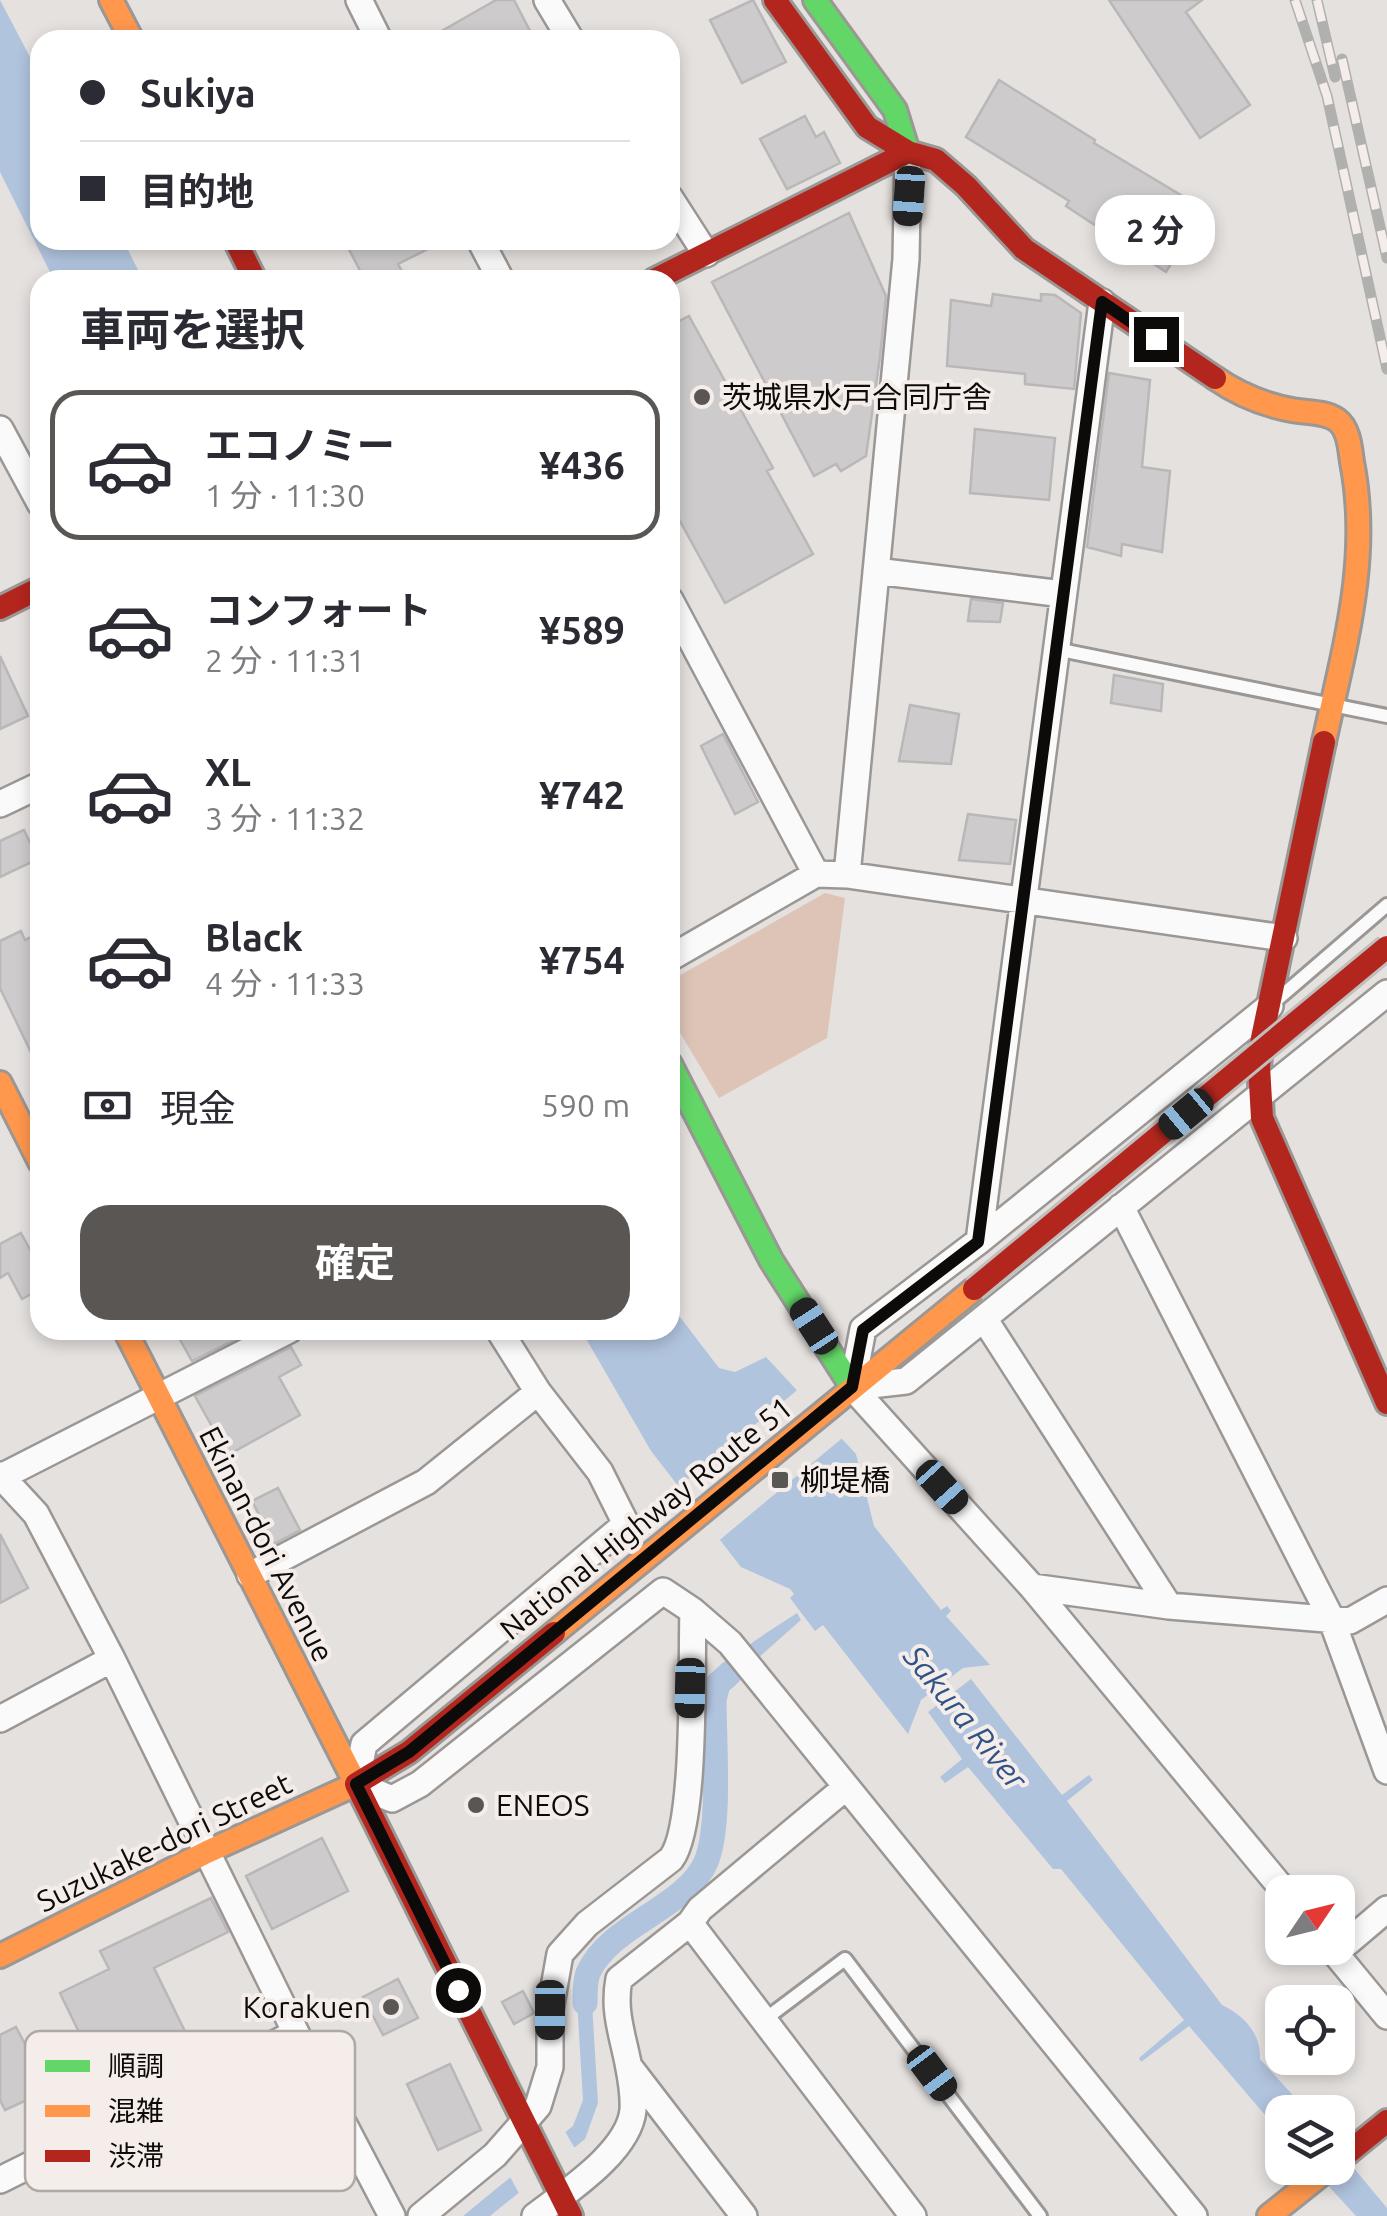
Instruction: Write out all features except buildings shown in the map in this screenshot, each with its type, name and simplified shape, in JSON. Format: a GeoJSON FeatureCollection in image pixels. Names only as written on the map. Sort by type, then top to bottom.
{"type":"FeatureCollection","features":[{"type":"Feature","properties":{"kind":"main road"},"geometry":{"type":"LineString","coordinates":[[112,0],[127,30]]}},
{"type":"Feature","properties":{"kind":"main road"},"geometry":{"type":"LineString","coordinates":[[775,0],[868,127],[908,152],[936,160],[966,186],[1024,249],[1237,393],[1290,410],[1324,414],[1340,422],[1347,436],[1360,501],[1360,574],[1258,1066],[1258,1096],[1262,1118],[1387,1404]]}},
{"type":"Feature","properties":{"kind":"main road"},"geometry":{"type":"LineString","coordinates":[[815,0],[895,110],[908,152]]}},
{"type":"Feature","properties":{"kind":"main road"},"geometry":{"type":"LineString","coordinates":[[674,270],[908,152]]}},
{"type":"Feature","properties":{"kind":"main road"},"geometry":{"type":"LineString","coordinates":[[0,608],[30,593]]}},
{"type":"Feature","properties":{"kind":"main road","name":"National Highway Route 51"},"geometry":{"type":"LineString","coordinates":[[356,1784],[409,1752],[1387,947]]}},
{"type":"Feature","properties":{"kind":"main road"},"geometry":{"type":"LineString","coordinates":[[0,1083],[30,1142]]}},
{"type":"Feature","properties":{"kind":"main road"},"geometry":{"type":"LineString","coordinates":[[680,1083],[771,1260],[852,1387]]}},
{"type":"Feature","properties":{"kind":"main road","name":"Ekinan-dori Avenue"},"geometry":{"type":"LineString","coordinates":[[129,1340],[356,1784]]}},
{"type":"Feature","properties":{"kind":"main road"},"geometry":{"type":"LineString","coordinates":[[356,1784],[563,2200]]}},
{"type":"Feature","properties":{"kind":"main road","name":"Suzukake-dori Street"},"geometry":{"type":"LineString","coordinates":[[0,1956],[206,1852],[356,1784]]}},
{"type":"Feature","properties":{"kind":"main road"},"geometry":{"type":"LineString","coordinates":[[1355,2147],[1387,2121]]}},
{"type":"Feature","properties":{"kind":"main road"},"geometry":{"type":"LineString","coordinates":[[1269,2216],[1308,2185]]}},
{"type":"Feature","properties":{"kind":"street"},"geometry":{"type":"LineString","coordinates":[[359,0],[374,30]]}},
{"type":"Feature","properties":{"kind":"street"},"geometry":{"type":"LineString","coordinates":[[546,0],[565,30]]}},
{"type":"Feature","properties":{"kind":"street"},"geometry":{"type":"LineString","coordinates":[[846,876],[906,259],[908,152]]}},
{"type":"Feature","properties":{"kind":"street"},"geometry":{"type":"LineString","coordinates":[[680,214],[706,254]]}},
{"type":"Feature","properties":{"kind":"street"},"geometry":{"type":"LineString","coordinates":[[978,1242],[1102,302]]}},
{"type":"Feature","properties":{"kind":"street"},"geometry":{"type":"LineString","coordinates":[[0,429],[30,484]]}},
{"type":"Feature","properties":{"kind":"street"},"geometry":{"type":"LineString","coordinates":[[876,571],[1063,594]]}},
{"type":"Feature","properties":{"kind":"street"},"geometry":{"type":"LineString","coordinates":[[680,619],[816,874]]}},
{"type":"Feature","properties":{"kind":"street"},"geometry":{"type":"LineString","coordinates":[[0,804],[30,791]]}},
{"type":"Feature","properties":{"kind":"street"},"geometry":{"type":"LineString","coordinates":[[680,952],[816,874],[1284,938]]}},
{"type":"Feature","properties":{"kind":"street"},"geometry":{"type":"LineString","coordinates":[[852,1387],[906,1381],[1387,993]]}},
{"type":"Feature","properties":{"kind":"street"},"geometry":{"type":"LineString","coordinates":[[852,1387],[863,1330],[1270,1006]]}},
{"type":"Feature","properties":{"kind":"street"},"geometry":{"type":"LineString","coordinates":[[1122,1207],[1331,1618],[1387,1771]]}},
{"type":"Feature","properties":{"kind":"street"},"geometry":{"type":"LineString","coordinates":[[985,1320],[1169,1606]]}},
{"type":"Feature","properties":{"kind":"street"},"geometry":{"type":"LineString","coordinates":[[270,1340],[1,1476],[36,1514],[295,2031]]}},
{"type":"Feature","properties":{"kind":"street"},"geometry":{"type":"LineString","coordinates":[[505,1340],[538,1392],[600,1472],[626,1524],[364,1744],[356,1784],[392,1799],[420,1784],[663,1590],[730,1643],[1194,2216]]}},
{"type":"Feature","properties":{"kind":"street"},"geometry":{"type":"LineString","coordinates":[[852,1387],[1032,1587],[1271,1875]]}},
{"type":"Feature","properties":{"kind":"street"},"geometry":{"type":"LineString","coordinates":[[250,1575],[426,1482],[538,1392]]}},
{"type":"Feature","properties":{"kind":"street"},"geometry":{"type":"LineString","coordinates":[[1032,1587],[1169,1606],[1350,1621],[1387,1600]]}},
{"type":"Feature","properties":{"kind":"street"},"geometry":{"type":"LineString","coordinates":[[421,2216],[495,2155],[529,2134],[547,2086],[550,2010],[560,1954],[586,1924],[679,1850],[687,1804],[692,1610]]}},
{"type":"Feature","properties":{"kind":"street"},"geometry":{"type":"LineString","coordinates":[[0,1719],[112,1660]]}},
{"type":"Feature","properties":{"kind":"street"},"geometry":{"type":"LineString","coordinates":[[535,2216],[563,2200],[619,2144],[633,2114],[615,2002],[619,1980],[845,1788]]}},
{"type":"Feature","properties":{"kind":"street"},"geometry":{"type":"LineString","coordinates":[[1355,1933],[1387,1909]]}},
{"type":"Feature","properties":{"kind":"street"},"geometry":{"type":"LineString","coordinates":[[690,1923],[913,2216]]}},
{"type":"Feature","properties":{"kind":"street"},"geometry":{"type":"LineString","coordinates":[[1345,1965],[1387,2016]]}},
{"type":"Feature","properties":{"kind":"street"},"geometry":{"type":"LineString","coordinates":[[628,2066],[744,2216]]}},
{"type":"Feature","properties":{"kind":"street"},"geometry":{"type":"LineString","coordinates":[[355,2145],[392,2216]]}},
{"type":"Feature","properties":{"kind":"street"},"geometry":{"type":"LineString","coordinates":[[0,2180],[25,2168]]}},
{"type":"Feature","properties":{"kind":"lane"},"geometry":{"type":"LineString","coordinates":[[1056,649],[1387,716]]}},
{"type":"Feature","properties":{"kind":"lane"},"geometry":{"type":"LineString","coordinates":[[1270,1006],[1387,905]]}},
{"type":"Feature","properties":{"kind":"lane"},"geometry":{"type":"LineString","coordinates":[[764,2020],[846,1958],[1040,2216]]}},
{"type":"Feature","properties":{"kind":"shaded area"},"geometry":{"type":"Polygon","coordinates":[[[825,893],[845,898],[827,1038],[719,1098],[680,1033],[680,975],[825,893]]]}},
{"type":"Feature","properties":{"kind":"water"},"geometry":{"type":"Polygon","coordinates":[[[0,0],[30,57],[30,232],[0,172],[0,0]]]}},
{"type":"Feature","properties":{"kind":"water"},"geometry":{"type":"Polygon","coordinates":[[[39,250],[128,250],[138,270],[49,270],[39,250]]]}},
{"type":"Feature","properties":{"kind":"water"},"geometry":{"type":"Polygon","coordinates":[[[680,1317],[719,1368],[735,1372],[766,1357],[856,1454],[874,1526],[941,1610],[947,1606],[951,1611],[946,1616],[990,1665],[963,1668],[921,1700],[908,1734],[823,1625],[815,1631],[790,1598],[794,1594],[790,1589],[741,1567],[651,1451],[587,1340],[680,1340],[680,1317]]]}},
{"type":"Feature","properties":{"kind":"water"},"geometry":{"type":"Polygon","coordinates":[[[797,1613],[801,1620],[724,1688],[722,1702],[707,1698],[721,1671],[732,1660],[797,1613]]]}},
{"type":"Feature","properties":{"kind":"water","name":"Sakura River"},"geometry":{"type":"Polygon","coordinates":[[[971,1679],[1062,1795],[1089,1775],[1093,1780],[1067,1801],[1222,2005],[1250,2027],[1258,2042],[1265,2075],[1274,2075],[1293,2095],[1265,2095],[1265,2115],[1189,2026],[1141,2062],[1139,2058],[1184,2020],[1061,1869],[1053,1869],[968,1767],[945,1783],[940,1777],[962,1759],[928,1712],[971,1679]]]}},
{"type":"Feature","properties":{"kind":"water"},"geometry":{"type":"Polygon","coordinates":[[[580,1971],[595,1976],[592,2003],[598,2103],[585,2139],[490,2216],[463,2216],[573,2126],[583,2100],[577,2001],[580,1971]]]}},
{"type":"Feature","properties":{"kind":"water"},"geometry":{"type":"Polygon","coordinates":[[[1355,2169],[1387,2208],[1387,2216],[1356,2216],[1328,2185],[1355,2185],[1355,2169]]]}},
{"type":"Feature","properties":{"kind":"pier"},"geometry":{"type":"Polygon","coordinates":[[[801,1387],[846,1435],[716,1543],[675,1490],[801,1387]]]}},
{"type":"Feature","properties":{"kind":"pier"},"geometry":{"type":"Polygon","coordinates":[[[563,2128],[577,2152],[521,2197],[508,2173],[563,2128]]]}},
{"type":"Feature","properties":{"kind":"waterway"},"geometry":{"type":"LineString","coordinates":[[585,2003],[587,1976],[599,1956],[629,1929],[682,1892],[706,1862],[714,1828],[714,1700],[718,1684],[730,1673]]}},
{"type":"Feature","properties":{"kind":"railway"},"geometry":{"type":"LineString","coordinates":[[1295,0],[1327,96],[1387,369]]}},
{"type":"Feature","properties":{"kind":"railway"},"geometry":{"type":"LineString","coordinates":[[1317,0],[1335,77]]}},
{"type":"Feature","properties":{"kind":"railway"},"geometry":{"type":"LineString","coordinates":[[1342,59],[1387,258]]}},
{"type":"Feature","properties":{"kind":"traffic: fast"},"geometry":{"type":"LineString","coordinates":[[815,0],[895,110],[908,152]]}},
{"type":"Feature","properties":{"kind":"traffic: fast"},"geometry":{"type":"LineString","coordinates":[[680,1083],[771,1260],[852,1387]]}},
{"type":"Feature","properties":{"kind":"traffic: slow"},"geometry":{"type":"LineString","coordinates":[[111,0],[127,30]]}},
{"type":"Feature","properties":{"kind":"traffic: slow"},"geometry":{"type":"LineString","coordinates":[[1215,378],[1262,402],[1332,417],[1344,428],[1348,439],[1357,498],[1357,568],[1347,638],[1324,742]]}},
{"type":"Feature","properties":{"kind":"traffic: slow"},"geometry":{"type":"LineString","coordinates":[[0,1083],[30,1142]]}},
{"type":"Feature","properties":{"kind":"traffic: slow"},"geometry":{"type":"LineString","coordinates":[[554,1633],[974,1289]]}},
{"type":"Feature","properties":{"kind":"traffic: slow"},"geometry":{"type":"LineString","coordinates":[[0,1956],[207,1852],[356,1784],[130,1340]]}},
{"type":"Feature","properties":{"kind":"traffic: slow"},"geometry":{"type":"LineString","coordinates":[[1269,2216],[1308,2185]]}},
{"type":"Feature","properties":{"kind":"traffic: jam"},"geometry":{"type":"LineString","coordinates":[[775,0],[867,127],[908,152],[936,160],[966,186],[1024,249],[1215,378]]}},
{"type":"Feature","properties":{"kind":"traffic: jam"},"geometry":{"type":"LineString","coordinates":[[674,270],[908,152]]}},
{"type":"Feature","properties":{"kind":"traffic: jam"},"geometry":{"type":"LineString","coordinates":[[240,250],[250,270]]}},
{"type":"Feature","properties":{"kind":"traffic: jam"},"geometry":{"type":"LineString","coordinates":[[0,608],[30,593]]}},
{"type":"Feature","properties":{"kind":"traffic: jam"},"geometry":{"type":"LineString","coordinates":[[1324,742],[1262,1038],[1262,1118],[1387,1403]]}},
{"type":"Feature","properties":{"kind":"traffic: jam"},"geometry":{"type":"LineString","coordinates":[[974,1289],[1387,947]]}},
{"type":"Feature","properties":{"kind":"traffic: jam"},"geometry":{"type":"LineString","coordinates":[[554,1633],[409,1752],[356,1784],[571,2216]]}},
{"type":"Feature","properties":{"kind":"traffic: jam"},"geometry":{"type":"LineString","coordinates":[[1355,2147],[1387,2121]]}},
{"type":"Feature","properties":{"kind":"place","name":"茨城県水戸合同庁舎"},"geometry":{"type":"Point","coordinates":[702,397]}},
{"type":"Feature","properties":{"kind":"place","name":"柳堤橋"},"geometry":{"type":"Point","coordinates":[780,1480]}},
{"type":"Feature","properties":{"kind":"place","name":"ENEOS"},"geometry":{"type":"Point","coordinates":[476,1805]}},
{"type":"Feature","properties":{"kind":"place","name":"Korakuen"},"geometry":{"type":"Point","coordinates":[391,2007]}},
{"type":"Feature","properties":{"kind":"route"},"geometry":{"type":"LineString","coordinates":[[458,1990],[356,1784],[409,1752],[852,1387],[863,1330],[978,1242],[1102,302],[1156,339]]}}]}
